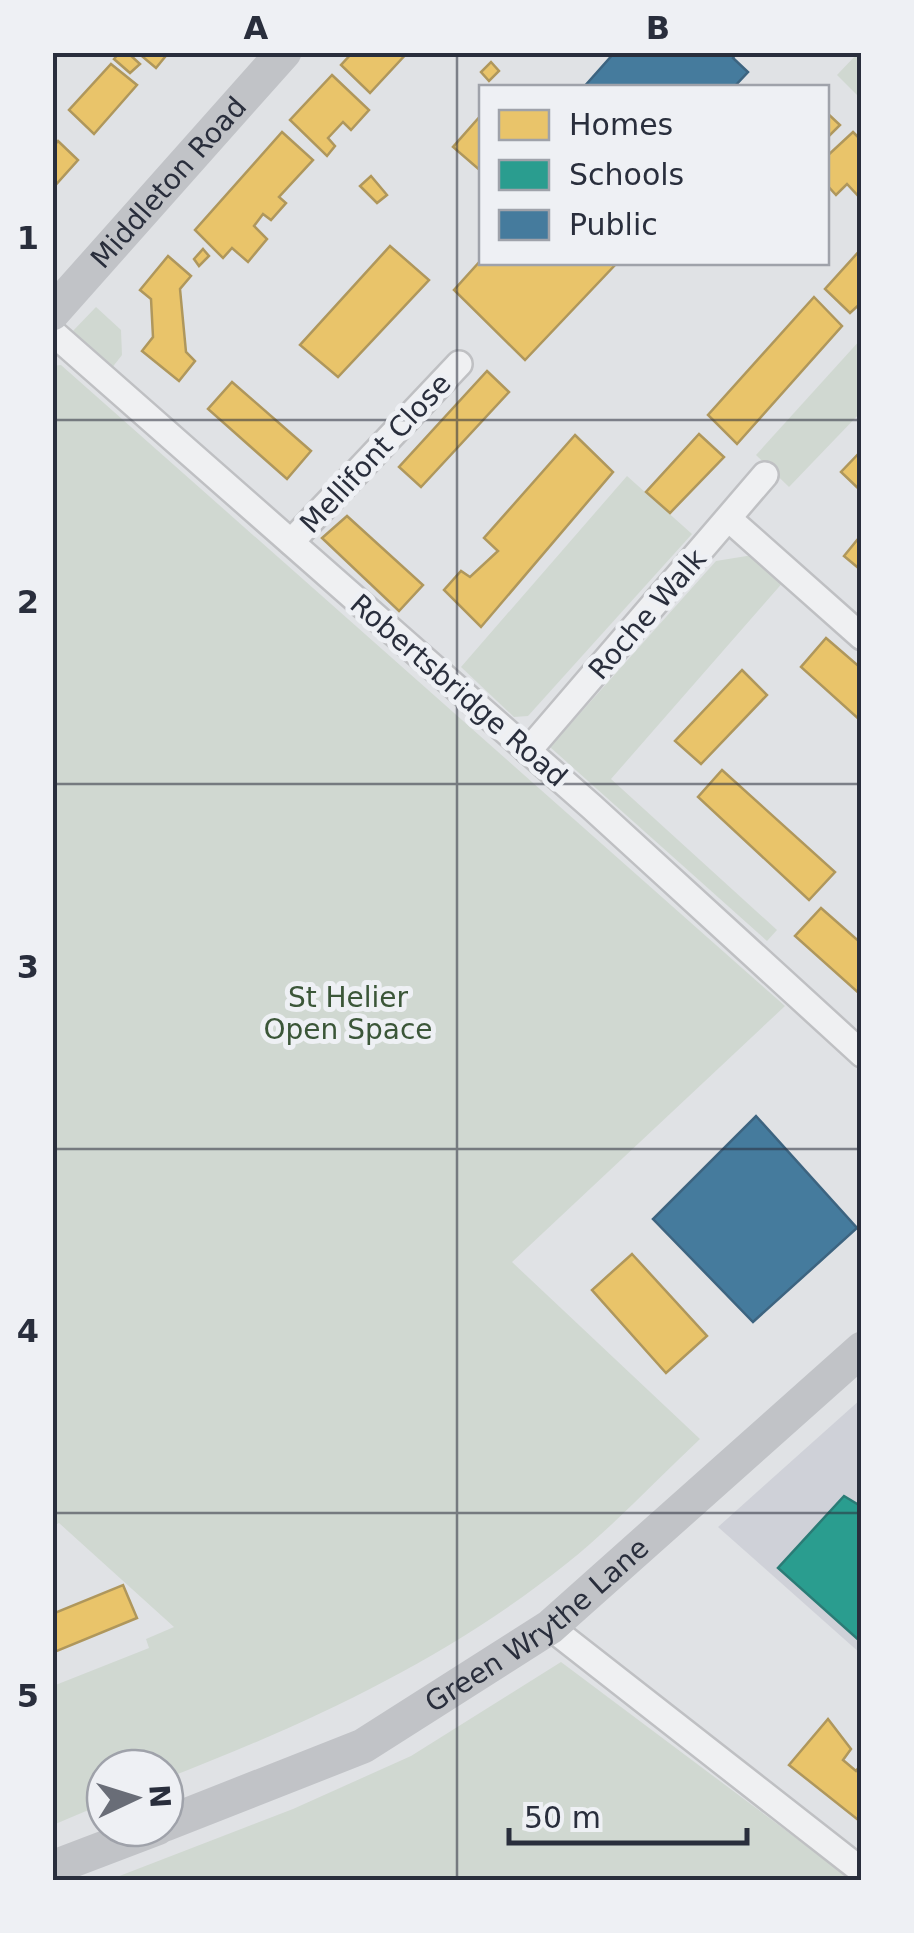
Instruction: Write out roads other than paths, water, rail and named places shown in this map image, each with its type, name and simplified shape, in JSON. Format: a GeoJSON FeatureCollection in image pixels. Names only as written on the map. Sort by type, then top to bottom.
{"type":"FeatureCollection","features":[{"type":"Feature","properties":{"kind":"street","name":"Middleton Road"},"geometry":{"type":"LineString","coordinates":[[52,313],[284,52]]}},
{"type":"Feature","properties":{"kind":"street","name":"Robertsbridge Road"},"geometry":{"type":"LineString","coordinates":[[52,332],[528,752],[862,1054]]}},
{"type":"Feature","properties":{"kind":"street","name":"Mellifont Close"},"geometry":{"type":"LineString","coordinates":[[291,542],[458,364]]}},
{"type":"Feature","properties":{"kind":"street","name":"Roche Walk"},"geometry":{"type":"LineString","coordinates":[[528,752],[765,475]]}},
{"type":"Feature","properties":{"kind":"street"},"geometry":{"type":"LineString","coordinates":[[729,519],[862,637]]}},
{"type":"Feature","properties":{"kind":"street","name":"Green Wrythe Lane"},"geometry":{"type":"LineString","coordinates":[[185,1816],[362,1746],[550,1627],[862,1349]]}},
{"type":"Feature","properties":{"kind":"street"},"geometry":{"type":"LineString","coordinates":[[550,1627],[862,1871]]}},
{"type":"Feature","properties":{"kind":"street"},"geometry":{"type":"LineString","coordinates":[[52,1868],[104,1848]]}},
{"type":"Feature","properties":{"kind":"park label","name":"St Helier Open Space"},"geometry":{"type":"Point","coordinates":[348,1013]}}]}
